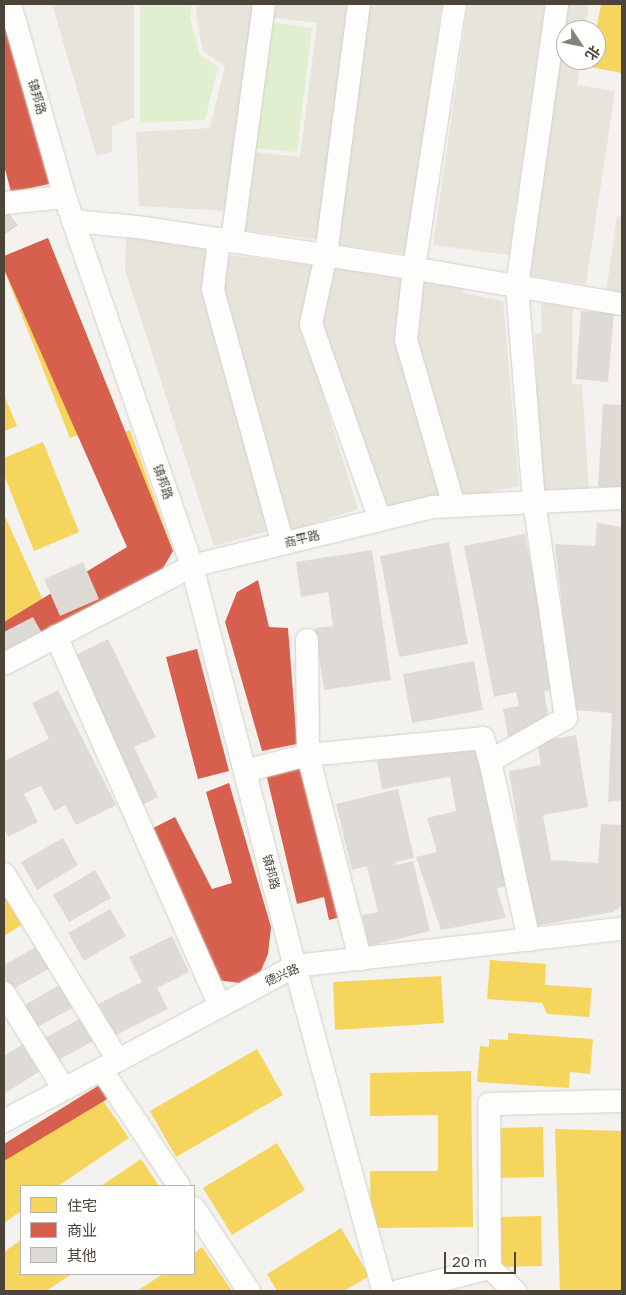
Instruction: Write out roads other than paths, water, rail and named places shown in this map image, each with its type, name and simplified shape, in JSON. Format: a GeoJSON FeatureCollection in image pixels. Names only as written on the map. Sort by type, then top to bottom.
{"type":"FeatureCollection","features":[{"type":"Feature","properties":{"kind":"street","name":"镇邦路"},"geometry":{"type":"LineString","coordinates":[[10,4],[65,197],[192,566],[295,966],[383,1291]]}},
{"type":"Feature","properties":{"kind":"street"},"geometry":{"type":"LineString","coordinates":[[264,4],[226,240],[213,290],[283,544]]}},
{"type":"Feature","properties":{"kind":"street"},"geometry":{"type":"LineString","coordinates":[[359,4],[326,255],[311,324],[380,520]]}},
{"type":"Feature","properties":{"kind":"street"},"geometry":{"type":"LineString","coordinates":[[454,4],[414,268],[406,340],[454,506]]}},
{"type":"Feature","properties":{"kind":"street"},"geometry":{"type":"LineString","coordinates":[[490,760],[566,718],[534,502],[517,286],[557,4]]}},
{"type":"Feature","properties":{"kind":"street"},"geometry":{"type":"LineString","coordinates":[[4,203],[65,197]]}},
{"type":"Feature","properties":{"kind":"street"},"geometry":{"type":"LineString","coordinates":[[73,221],[137,227],[414,268],[622,304]]}},
{"type":"Feature","properties":{"kind":"street","name":"商平路"},"geometry":{"type":"LineString","coordinates":[[4,664],[192,566],[433,507],[622,498]]}},
{"type":"Feature","properties":{"kind":"street"},"geometry":{"type":"LineString","coordinates":[[56,636],[220,1006]]}},
{"type":"Feature","properties":{"kind":"street"},"geometry":{"type":"LineString","coordinates":[[306,640],[308,755],[360,959]]}},
{"type":"Feature","properties":{"kind":"street"},"geometry":{"type":"LineString","coordinates":[[244,771],[308,755],[483,738],[490,760],[529,940]]}},
{"type":"Feature","properties":{"kind":"street"},"geometry":{"type":"LineString","coordinates":[[4,874],[178,1185]]}},
{"type":"Feature","properties":{"kind":"street","name":"德兴路"},"geometry":{"type":"LineString","coordinates":[[4,1121],[295,966],[622,929]]}},
{"type":"Feature","properties":{"kind":"street"},"geometry":{"type":"LineString","coordinates":[[4,993],[64,1089]]}},
{"type":"Feature","properties":{"kind":"street"},"geometry":{"type":"LineString","coordinates":[[514,1291],[490,1268],[489,1104],[622,1101]]}},
{"type":"Feature","properties":{"kind":"street"},"geometry":{"type":"LineString","coordinates":[[195,1210],[249,1291]]}},
{"type":"Feature","properties":{"kind":"street"},"geometry":{"type":"LineString","coordinates":[[399,1291],[490,1268]]}}]}
